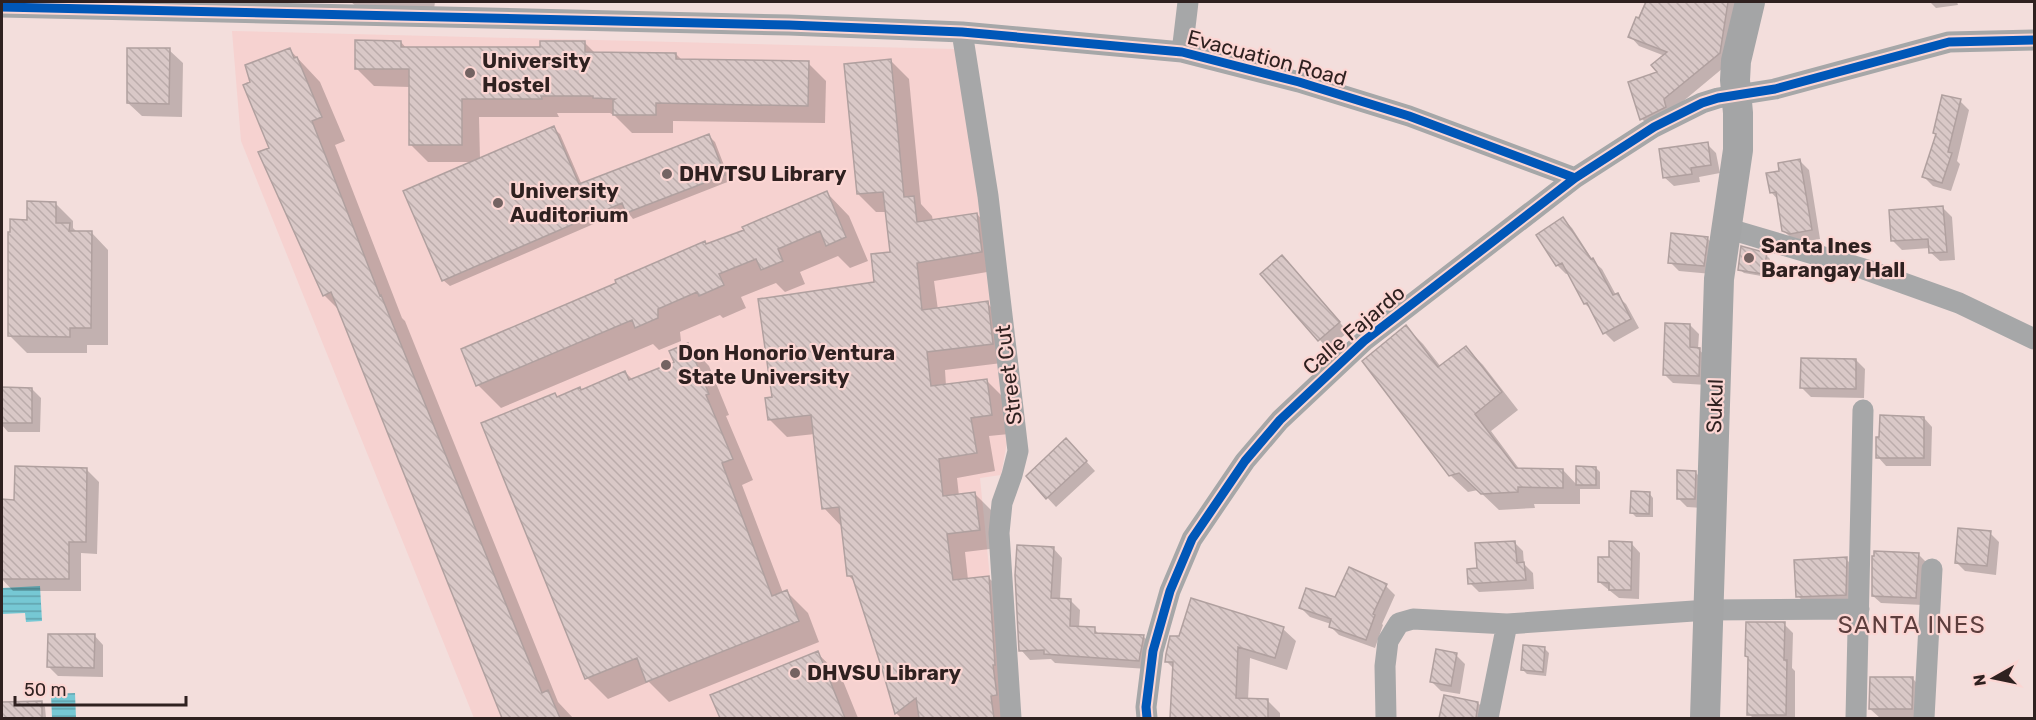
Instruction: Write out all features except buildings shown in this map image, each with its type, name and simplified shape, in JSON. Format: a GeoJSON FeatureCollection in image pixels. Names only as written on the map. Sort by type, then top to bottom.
{"type":"FeatureCollection","features":[{"type":"Feature","properties":{"kind":"street"},"geometry":{"type":"LineString","coordinates":[[1182,52],[1188,2]]}},
{"type":"Feature","properties":{"kind":"street","name":"Sukul"},"geometry":{"type":"LineString","coordinates":[[1706,718],[1719,279],[1737,170],[1736,62],[1750,2]]}},
{"type":"Feature","properties":{"kind":"street","name":"Evacuation Road"},"geometry":{"type":"LineString","coordinates":[[2,7],[789,25],[962,32],[1182,52],[1299,82],[1398,113],[1575,178]]}},
{"type":"Feature","properties":{"kind":"street","name":"Street Cut"},"geometry":{"type":"LineString","coordinates":[[962,32],[988,196],[1018,451],[1002,503],[999,533],[1011,718]]}},
{"type":"Feature","properties":{"kind":"street","name":"Calle Fajardo"},"geometry":{"type":"LineString","coordinates":[[1146,718],[1153,651],[1170,591],[1192,539],[1245,461],[1280,420],[1364,340],[1575,178],[1654,127],[1702,103],[1774,89],[1949,42],[2034,40]]}},
{"type":"Feature","properties":{"kind":"street"},"geometry":{"type":"LineString","coordinates":[[1726,228],[1864,269],[1959,303],[2034,339]]}},
{"type":"Feature","properties":{"kind":"street"},"geometry":{"type":"LineString","coordinates":[[1856,718],[1863,410]]}},
{"type":"Feature","properties":{"kind":"street"},"geometry":{"type":"LineString","coordinates":[[1924,718],[1932,569]]}},
{"type":"Feature","properties":{"kind":"street"},"geometry":{"type":"LineString","coordinates":[[1386,718],[1385,666],[1388,641],[1399,623],[1413,619],[1507,624],[1708,610],[1859,609]]}},
{"type":"Feature","properties":{"kind":"street"},"geometry":{"type":"LineString","coordinates":[[1488,718],[1507,624]]}},
{"type":"Feature","properties":{"kind":"shaded area","name":"Don Honorio Ventura State University"},"geometry":{"type":"Polygon","coordinates":[[[232,31],[955,49],[994,299],[1009,431],[1001,475],[980,478],[1004,718],[474,718],[241,141],[232,31]]]}},
{"type":"Feature","properties":{"kind":"water"},"geometry":{"type":"Polygon","coordinates":[[[40,586],[42,621],[26,622],[25,613],[2,614],[2,588],[40,586]]]}},
{"type":"Feature","properties":{"kind":"water"},"geometry":{"type":"Polygon","coordinates":[[[75,693],[76,718],[52,718],[51,694],[75,693]]]}},
{"type":"Feature","properties":{"kind":"cycle path"},"geometry":{"type":"LineString","coordinates":[[2,7],[789,25],[962,32],[1182,52],[1299,82],[1409,116],[1575,178]]}},
{"type":"Feature","properties":{"kind":"cycle path"},"geometry":{"type":"LineString","coordinates":[[1147,718],[1146,707],[1153,651],[1170,591],[1192,539],[1245,461],[1280,420],[1364,341],[1575,178],[1654,127],[1702,103],[1718,98],[1775,89],[1949,42],[2034,40]]}},
{"type":"Feature","properties":{"kind":"place","name":"University Hostel"},"geometry":{"type":"Point","coordinates":[470,73]}},
{"type":"Feature","properties":{"kind":"place","name":"DHVTSU Library"},"geometry":{"type":"Point","coordinates":[667,174]}},
{"type":"Feature","properties":{"kind":"place","name":"University Auditorium"},"geometry":{"type":"Point","coordinates":[498,203]}},
{"type":"Feature","properties":{"kind":"place","name":"Santa Ines Barangay Hall"},"geometry":{"type":"Point","coordinates":[1749,258]}},
{"type":"Feature","properties":{"kind":"place","name":"Don Honorio Ventura State University"},"geometry":{"type":"Point","coordinates":[666,365]}},
{"type":"Feature","properties":{"kind":"place","name":"DHVSU Library"},"geometry":{"type":"Point","coordinates":[795,673]}},
{"type":"Feature","properties":{"kind":"district","name":"SANTA INES"},"geometry":{"type":"Point","coordinates":[1912,625]}}]}
